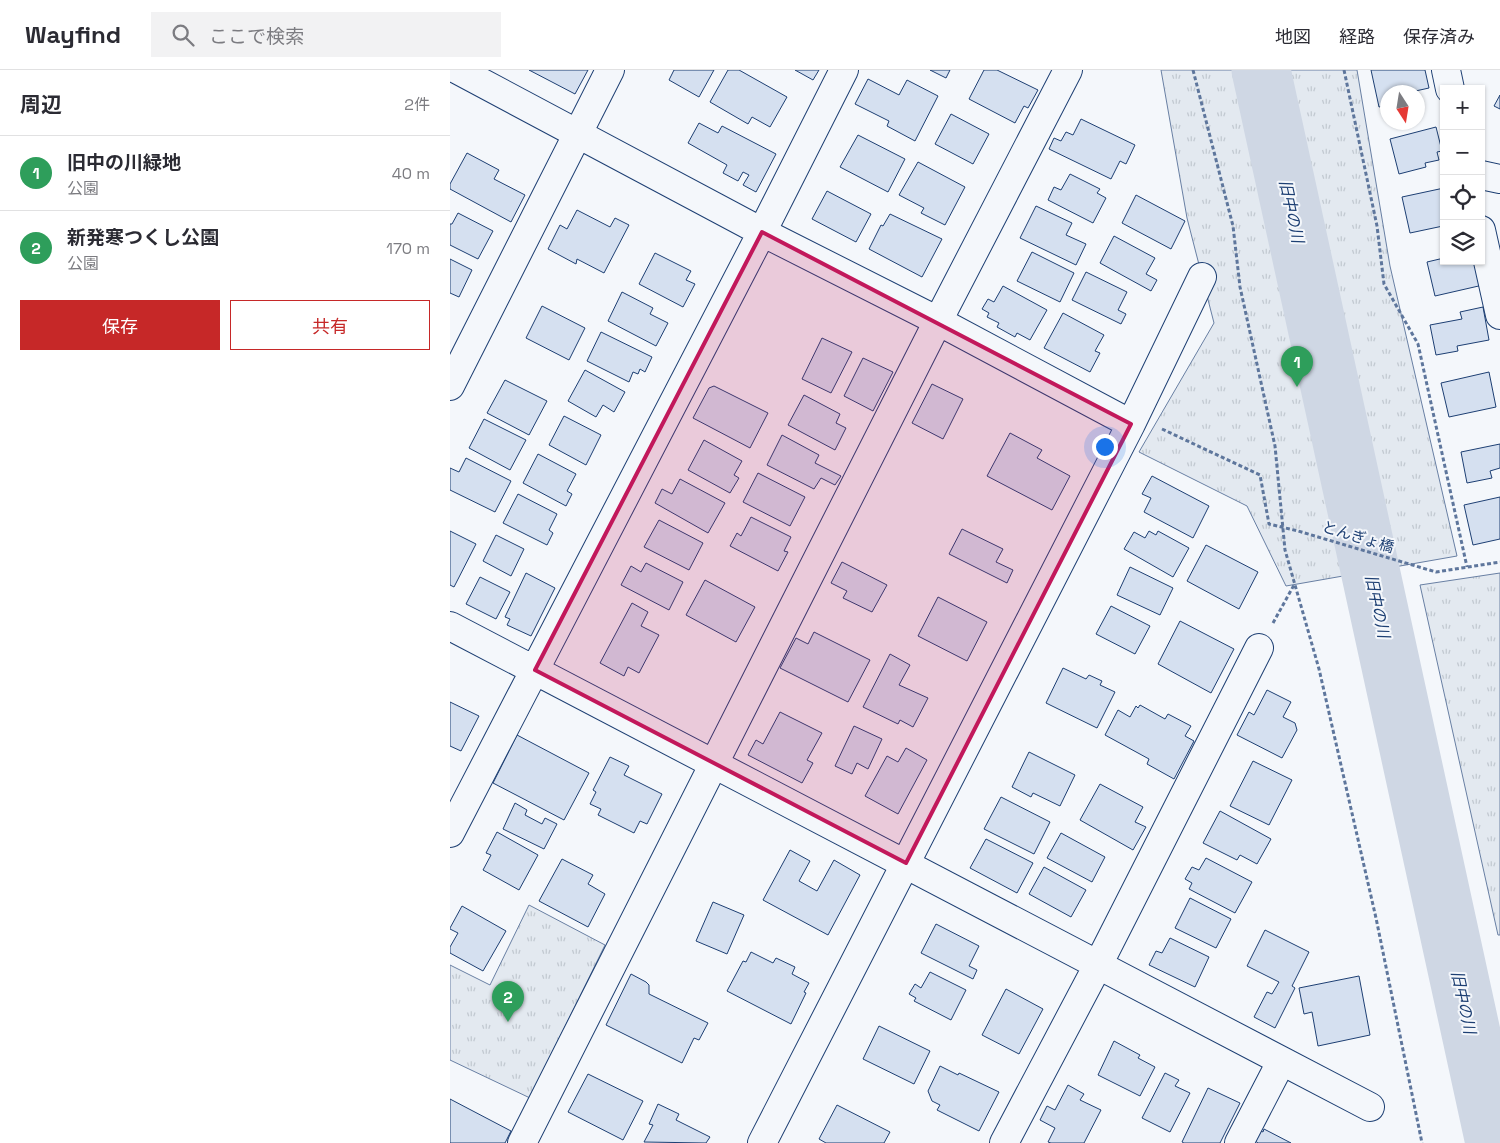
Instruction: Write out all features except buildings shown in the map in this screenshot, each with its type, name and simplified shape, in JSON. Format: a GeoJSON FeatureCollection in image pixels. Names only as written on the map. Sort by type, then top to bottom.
{"type":"FeatureCollection","features":[{"type":"Feature","properties":{"kind":"street"},"geometry":{"type":"LineString","coordinates":[[458,70],[762,232],[1144,425]]}},
{"type":"Feature","properties":{"kind":"street"},"geometry":{"type":"LineString","coordinates":[[450,386],[610,70]]}},
{"type":"Feature","properties":{"kind":"street"},"geometry":{"type":"LineString","coordinates":[[450,833],[844,70]]}},
{"type":"Feature","properties":{"kind":"street"},"geometry":{"type":"LineString","coordinates":[[522,1143],[938,321],[1068,70]]}},
{"type":"Feature","properties":{"kind":"street"},"geometry":{"type":"LineString","coordinates":[[1446,70],[1449,85]]}},
{"type":"Feature","properties":{"kind":"street"},"geometry":{"type":"LineString","coordinates":[[1485,176],[1500,178]]}},
{"type":"Feature","properties":{"kind":"street"},"geometry":{"type":"LineString","coordinates":[[1485,248],[1500,315]]}},
{"type":"Feature","properties":{"kind":"street"},"geometry":{"type":"LineString","coordinates":[[762,1143],[906,863],[1144,425],[1202,277]]}},
{"type":"Feature","properties":{"kind":"street"},"geometry":{"type":"LineString","coordinates":[[450,626],[1370,1107]]}},
{"type":"Feature","properties":{"kind":"street"},"geometry":{"type":"LineString","coordinates":[[1011,1141],[1259,648]]}},
{"type":"Feature","properties":{"kind":"street"},"geometry":{"type":"LineString","coordinates":[[1239,1143],[1281,1062]]}},
{"type":"Feature","properties":{"kind":"path"},"geometry":{"type":"LineString","coordinates":[[1192,70],[1233,226],[1240,287],[1275,446],[1285,550],[1319,669],[1376,918],[1422,1143]]}},
{"type":"Feature","properties":{"kind":"path"},"geometry":{"type":"LineString","coordinates":[[1344,70],[1377,226],[1384,284],[1418,344],[1467,567]]}},
{"type":"Feature","properties":{"kind":"path"},"geometry":{"type":"LineString","coordinates":[[1144,425],[1260,475],[1269,524],[1282,527]]}},
{"type":"Feature","properties":{"kind":"path","name":"とんぎょ橋"},"geometry":{"type":"LineString","coordinates":[[1282,527],[1436,572],[1500,562]]}},
{"type":"Feature","properties":{"kind":"path"},"geometry":{"type":"LineString","coordinates":[[1259,648],[1294,584]]}},
{"type":"Feature","properties":{"kind":"highlighted area"},"geometry":{"type":"Polygon","coordinates":[[[762,232],[1131,424],[906,863],[535,670],[762,232]]]}},
{"type":"Feature","properties":{"kind":"green space"},"geometry":{"type":"Polygon","coordinates":[[[1161,70],[1357,70],[1390,266],[1457,556],[1286,586],[1247,506],[1139,452],[1214,323],[1187,218],[1161,70]]]}},
{"type":"Feature","properties":{"kind":"green space"},"geometry":{"type":"Polygon","coordinates":[[[1500,573],[1500,935],[1498,935],[1420,585],[1500,573]]]}},
{"type":"Feature","properties":{"kind":"green space"},"geometry":{"type":"Polygon","coordinates":[[[529,905],[605,945],[530,1098],[450,1060],[450,965],[490,985],[529,905]]]}},
{"type":"Feature","properties":{"kind":"waterway","name":"旧中の川"},"geometry":{"type":"LineString","coordinates":[[1261,70],[1495,1143]]}},
{"type":"Feature","properties":{"kind":"place","name":"旧中の川緑地"},"geometry":{"type":"Point","coordinates":[1297,387]}},
{"type":"Feature","properties":{"kind":"place","name":"新発寒つくし公園"},"geometry":{"type":"Point","coordinates":[508,1022]}}]}
